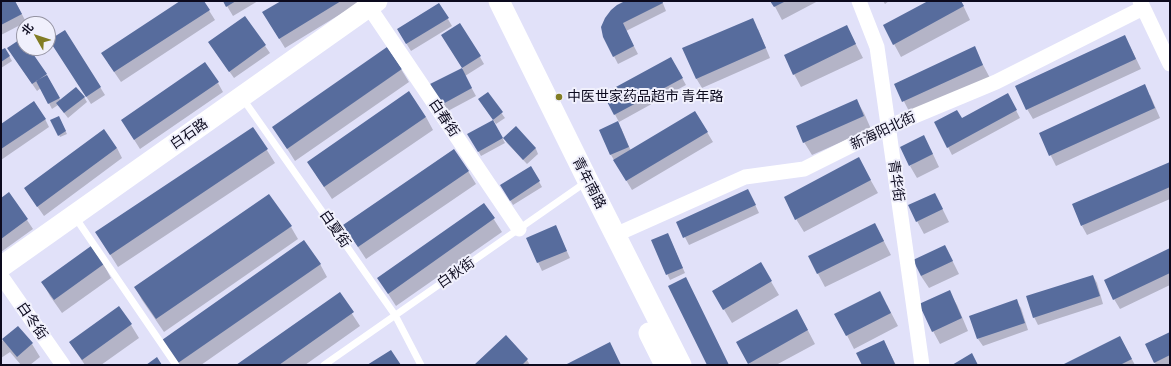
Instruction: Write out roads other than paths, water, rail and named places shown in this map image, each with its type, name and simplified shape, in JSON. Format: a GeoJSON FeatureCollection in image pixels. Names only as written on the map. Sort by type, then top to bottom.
{"type":"FeatureCollection","features":[{"type":"Feature","properties":{"kind":"main road","name":"青年南路"},"geometry":{"type":"LineString","coordinates":[[484,1],[582,185],[616,235],[681,365]]}},
{"type":"Feature","properties":{"kind":"main road","name":"青年南路"},"geometry":{"type":"LineString","coordinates":[[499,1],[665,365]]}},
{"type":"Feature","properties":{"kind":"main road","name":"白石路"},"geometry":{"type":"LineString","coordinates":[[1,267],[373,4]]}},
{"type":"Feature","properties":{"kind":"street","name":"青华街"},"geometry":{"type":"LineString","coordinates":[[859,1],[877,47],[922,365]]}},
{"type":"Feature","properties":{"kind":"street","name":"白春街"},"geometry":{"type":"LineString","coordinates":[[373,4],[519,229]]}},
{"type":"Feature","properties":{"kind":"street","name":"新海阳北街"},"geometry":{"type":"LineString","coordinates":[[616,235],[745,177],[804,169],[888,127],[996,82],[1142,4]]}},
{"type":"Feature","properties":{"kind":"street"},"geometry":{"type":"LineString","coordinates":[[1142,4],[1170,64]]}},
{"type":"Feature","properties":{"kind":"street","name":"白冬街"},"geometry":{"type":"LineString","coordinates":[[1,276],[63,365]]}},
{"type":"Feature","properties":{"kind":"lane","name":"白夏街"},"geometry":{"type":"LineString","coordinates":[[242,97],[395,315],[421,365]]}},
{"type":"Feature","properties":{"kind":"lane","name":"白秋街"},"geometry":{"type":"LineString","coordinates":[[324,365],[582,185]]}},
{"type":"Feature","properties":{"kind":"lane"},"geometry":{"type":"LineString","coordinates":[[74,216],[176,365]]}},
{"type":"Feature","properties":{"kind":"place","name":"中医世家药品超市 青年路"},"geometry":{"type":"Point","coordinates":[559,97]}}]}
